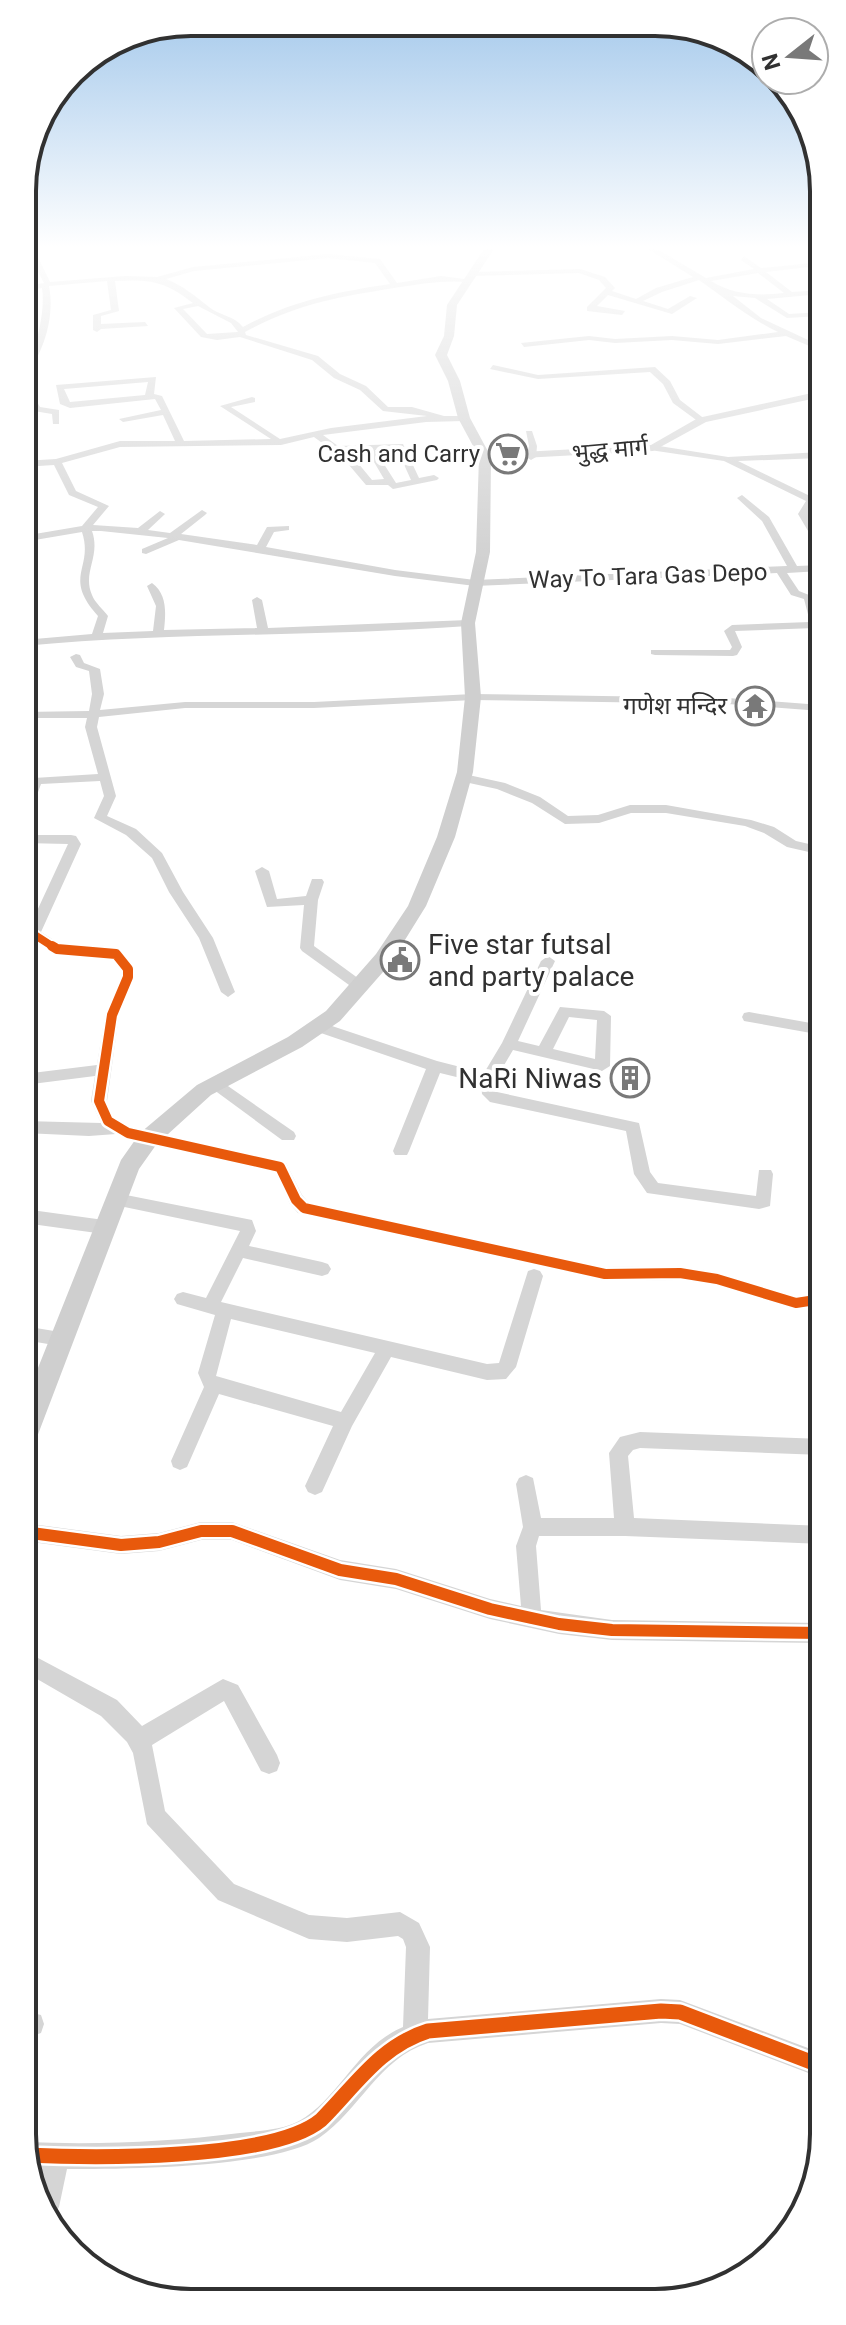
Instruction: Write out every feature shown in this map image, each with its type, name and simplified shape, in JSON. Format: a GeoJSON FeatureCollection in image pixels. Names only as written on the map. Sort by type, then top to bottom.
{"type":"FeatureCollection","features":[{"type":"Feature","properties":{"kind":"main road"},"geometry":{"type":"LineString","coordinates":[[36,1387],[60,1338],[129,1166],[148,1139],[186,1103],[215,1083],[320,1027],[361,987],[417,906],[446,837],[464,778],[473,697],[468,623],[483,552],[485,457],[464,418],[454,381],[442,358]]}},
{"type":"Feature","properties":{"kind":"street"},"geometry":{"type":"LineString","coordinates":[[314,358],[337,376],[363,388],[386,409],[412,410],[440,417]]}},
{"type":"Feature","properties":{"kind":"street"},"geometry":{"type":"LineString","coordinates":[[493,367],[538,377],[652,369],[667,383],[676,401],[702,420]]}},
{"type":"Feature","properties":{"kind":"street"},"geometry":{"type":"LineString","coordinates":[[149,396],[153,379],[59,387],[64,404],[70,405],[158,396],[182,445]]}},
{"type":"Feature","properties":{"kind":"street","name":"भुद्ध मार्ग"},"geometry":{"type":"LineString","coordinates":[[485,457],[531,457],[653,448],[702,420],[810,396]]}},
{"type":"Feature","properties":{"kind":"street"},"geometry":{"type":"LineString","coordinates":[[252,400],[224,406],[281,442]]}},
{"type":"Feature","properties":{"kind":"street"},"geometry":{"type":"LineString","coordinates":[[36,407],[56,412],[56,422]]}},
{"type":"Feature","properties":{"kind":"street"},"geometry":{"type":"LineString","coordinates":[[123,419],[167,412]]}},
{"type":"Feature","properties":{"kind":"street"},"geometry":{"type":"LineString","coordinates":[[36,463],[57,462],[120,444],[281,442],[315,434],[440,417],[464,418]]}},
{"type":"Feature","properties":{"kind":"street"},"geometry":{"type":"LineString","coordinates":[[529,433],[533,446],[531,457]]}},
{"type":"Feature","properties":{"kind":"street"},"geometry":{"type":"LineString","coordinates":[[315,434],[341,449],[369,483],[390,482]]}},
{"type":"Feature","properties":{"kind":"street"},"geometry":{"type":"LineString","coordinates":[[341,449],[400,446],[416,481]]}},
{"type":"Feature","properties":{"kind":"street"},"geometry":{"type":"LineString","coordinates":[[369,447],[390,482],[396,486],[434,478]]}},
{"type":"Feature","properties":{"kind":"street"},"geometry":{"type":"LineString","coordinates":[[653,448],[748,461],[810,456]]}},
{"type":"Feature","properties":{"kind":"street"},"geometry":{"type":"LineString","coordinates":[[726,459],[810,500]]}},
{"type":"Feature","properties":{"kind":"street"},"geometry":{"type":"LineString","coordinates":[[57,462],[72,493],[104,506],[86,528],[92,546],[84,566],[84,580],[90,601],[103,616],[97,635]]}},
{"type":"Feature","properties":{"kind":"street"},"geometry":{"type":"LineString","coordinates":[[742,498],[759,511],[774,529],[794,570]]}},
{"type":"Feature","properties":{"kind":"street"},"geometry":{"type":"LineString","coordinates":[[810,502],[803,514],[810,526]]}},
{"type":"Feature","properties":{"kind":"street"},"geometry":{"type":"LineString","coordinates":[[146,551],[179,536],[202,513]]}},
{"type":"Feature","properties":{"kind":"street"},"geometry":{"type":"LineString","coordinates":[[140,532],[160,514]]}},
{"type":"Feature","properties":{"kind":"street","name":"Way To Tara Gas Depo"},"geometry":{"type":"LineString","coordinates":[[36,537],[86,528],[179,536],[261,548],[410,577],[475,583],[810,569]]}},
{"type":"Feature","properties":{"kind":"street"},"geometry":{"type":"LineString","coordinates":[[261,548],[270,529],[286,528]]}},
{"type":"Feature","properties":{"kind":"street"},"geometry":{"type":"LineString","coordinates":[[781,571],[795,593],[809,597],[810,600]]}},
{"type":"Feature","properties":{"kind":"street"},"geometry":{"type":"LineString","coordinates":[[152,586],[161,606],[158,633]]}},
{"type":"Feature","properties":{"kind":"street"},"geometry":{"type":"LineString","coordinates":[[257,600],[263,632]]}},
{"type":"Feature","properties":{"kind":"street"},"geometry":{"type":"LineString","coordinates":[[36,642],[97,635],[392,630],[468,623]]}},
{"type":"Feature","properties":{"kind":"street"},"geometry":{"type":"LineString","coordinates":[[655,652],[733,653],[737,647],[729,631],[732,628],[810,625]]}},
{"type":"Feature","properties":{"kind":"street"},"geometry":{"type":"LineString","coordinates":[[76,657],[80,665],[94,669],[98,694],[91,727],[110,796],[100,818],[131,832],[157,856],[206,938],[228,992]]}},
{"type":"Feature","properties":{"kind":"street"},"geometry":{"type":"LineString","coordinates":[[36,715],[92,714],[185,705],[314,705],[473,697],[728,701],[810,707]]}},
{"type":"Feature","properties":{"kind":"street"},"geometry":{"type":"LineString","coordinates":[[36,783],[104,777]]}},
{"type":"Feature","properties":{"kind":"street"},"geometry":{"type":"LineString","coordinates":[[464,778],[501,786],[536,800],[565,820],[599,819],[630,809],[666,809],[747,823],[769,830],[792,844],[810,848]]}},
{"type":"Feature","properties":{"kind":"street"},"geometry":{"type":"LineString","coordinates":[[36,839],[71,839],[75,844],[36,917]]}},
{"type":"Feature","properties":{"kind":"street"},"geometry":{"type":"LineString","coordinates":[[262,871],[272,904],[311,900]]}},
{"type":"Feature","properties":{"kind":"street"},"geometry":{"type":"LineString","coordinates":[[317,882],[311,900],[307,948],[361,987]]}},
{"type":"Feature","properties":{"kind":"street"},"geometry":{"type":"LineString","coordinates":[[36,935],[57,949],[116,954],[128,969],[128,977],[112,1015],[105,1069],[101,1113],[109,1124],[148,1139],[280,1167],[287,1174],[297,1203],[304,1208],[526,1254],[564,1266],[618,1274],[680,1273],[717,1279],[796,1303],[810,1301]]}},
{"type":"Feature","properties":{"kind":"street"},"geometry":{"type":"LineString","coordinates":[[548,961],[509,1044],[488,1079],[490,1094],[495,1098],[633,1127],[642,1174],[653,1189],[759,1203],[764,1201],[765,1174]]}},
{"type":"Feature","properties":{"kind":"street"},"geometry":{"type":"LineString","coordinates":[[509,1044],[543,1053],[602,1066],[604,1016],[565,1011],[543,1053]]}},
{"type":"Feature","properties":{"kind":"street"},"geometry":{"type":"LineString","coordinates":[[749,1017],[810,1028]]}},
{"type":"Feature","properties":{"kind":"street"},"geometry":{"type":"LineString","coordinates":[[320,1027],[435,1066],[488,1079]]}},
{"type":"Feature","properties":{"kind":"street"},"geometry":{"type":"LineString","coordinates":[[401,1151],[435,1066]]}},
{"type":"Feature","properties":{"kind":"street"},"geometry":{"type":"LineString","coordinates":[[36,1078],[105,1069]]}},
{"type":"Feature","properties":{"kind":"street"},"geometry":{"type":"LineString","coordinates":[[215,1083],[288,1136]]}},
{"type":"Feature","properties":{"kind":"street"},"geometry":{"type":"LineString","coordinates":[[36,1128],[118,1128]]}},
{"type":"Feature","properties":{"kind":"street"},"geometry":{"type":"LineString","coordinates":[[116,1199],[246,1225],[248,1231],[238,1250],[218,1308],[208,1380],[214,1385],[345,1421]]}},
{"type":"Feature","properties":{"kind":"street"},"geometry":{"type":"LineString","coordinates":[[36,1218],[104,1227]]}},
{"type":"Feature","properties":{"kind":"street"},"geometry":{"type":"LineString","coordinates":[[238,1250],[322,1269]]}},
{"type":"Feature","properties":{"kind":"street"},"geometry":{"type":"LineString","coordinates":[[183,1299],[500,1373],[507,1367],[534,1276]]}},
{"type":"Feature","properties":{"kind":"street"},"geometry":{"type":"LineString","coordinates":[[36,1335],[60,1338]]}},
{"type":"Feature","properties":{"kind":"street"},"geometry":{"type":"LineString","coordinates":[[315,1486],[345,1421],[387,1348]]}},
{"type":"Feature","properties":{"kind":"street"},"geometry":{"type":"LineString","coordinates":[[180,1461],[214,1385]]}},
{"type":"Feature","properties":{"kind":"street"},"geometry":{"type":"LineString","coordinates":[[625,1527],[618,1453],[627,1443],[640,1440],[810,1447]]}},
{"type":"Feature","properties":{"kind":"street"},"geometry":{"type":"LineString","coordinates":[[526,1484],[533,1527],[526,1546],[532,1619]]}},
{"type":"Feature","properties":{"kind":"street"},"geometry":{"type":"LineString","coordinates":[[533,1527],[625,1527],[810,1534]]}},
{"type":"Feature","properties":{"kind":"street"},"geometry":{"type":"LineString","coordinates":[[36,1534],[121,1545],[159,1542],[201,1531],[232,1531],[340,1570],[396,1579],[532,1619],[612,1630],[810,1633]]}},
{"type":"Feature","properties":{"kind":"street"},"geometry":{"type":"LineString","coordinates":[[36,1667],[109,1708],[138,1741],[144,1752],[155,1816],[226,1892],[309,1927],[347,1930],[400,1924],[411,1931],[418,1947],[415,2035]]}},
{"type":"Feature","properties":{"kind":"street"},"geometry":{"type":"LineString","coordinates":[[138,1741],[223,1690],[231,1692],[269,1763]]}},
{"type":"Feature","properties":{"kind":"street"},"geometry":{"type":"LineString","coordinates":[[38,2156],[132,2155],[280,2141],[294,2137],[307,2132],[401,2039],[428,2031],[661,2011],[680,2012],[810,2062]]}},
{"type":"Feature","properties":{"kind":"street"},"geometry":{"type":"LineString","coordinates":[[49,2194],[56,2158]]}},
{"type":"Feature","properties":{"kind":"cycle path"},"geometry":{"type":"LineString","coordinates":[[36,936],[57,949],[116,954],[128,969],[128,977],[112,1015],[99,1101],[108,1121],[128,1133],[280,1167],[296,1200],[304,1208],[605,1274],[680,1273],[717,1279],[796,1303],[810,1301]]}},
{"type":"Feature","properties":{"kind":"cycle path"},"geometry":{"type":"LineString","coordinates":[[36,1534],[121,1545],[159,1542],[201,1531],[232,1531],[340,1570],[396,1579],[490,1609],[559,1624],[612,1630],[810,1633]]}},
{"type":"Feature","properties":{"kind":"cycle path"},"geometry":{"type":"LineString","coordinates":[[38,2156],[218,2149],[290,2138],[309,2130],[321,2120],[387,2050],[403,2039],[428,2031],[661,2011],[680,2012],[810,2062]]}},
{"type":"Feature","properties":{"kind":"place","name":"Cash and Carry"},"geometry":{"type":"Point","coordinates":[508,454]}},
{"type":"Feature","properties":{"kind":"place","name":"गणेश मन्दिर"},"geometry":{"type":"Point","coordinates":[755,706]}},
{"type":"Feature","properties":{"kind":"place","name":"Five star futsal and party palace"},"geometry":{"type":"Point","coordinates":[400,960]}},
{"type":"Feature","properties":{"kind":"place","name":"NaRi Niwas"},"geometry":{"type":"Point","coordinates":[630,1078]}}]}
